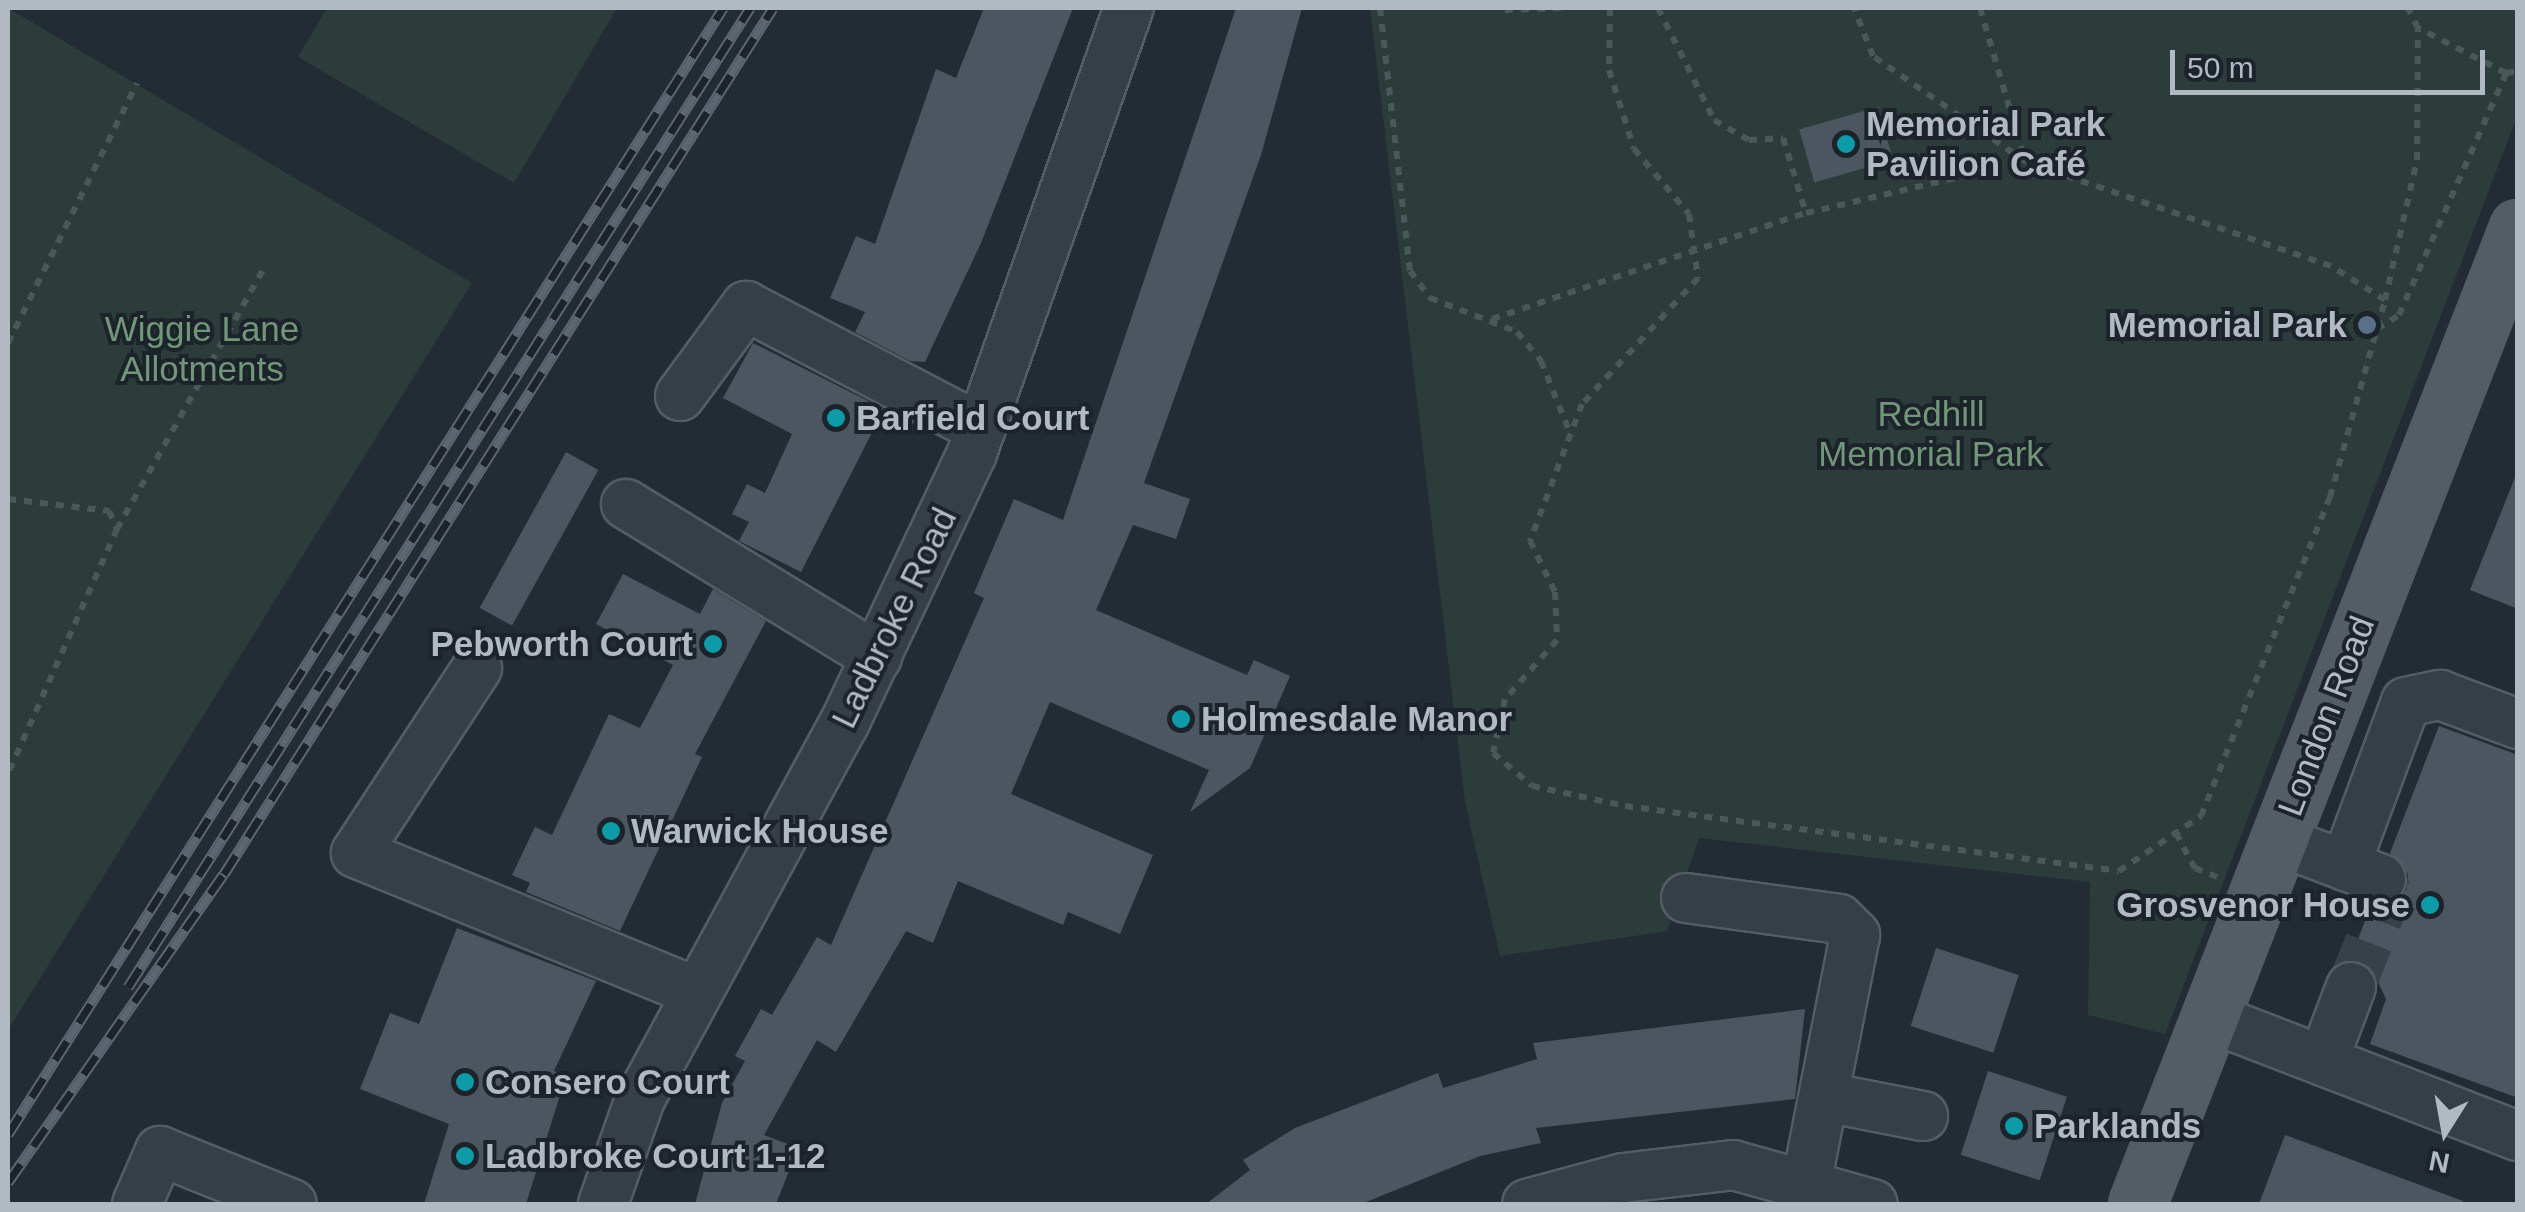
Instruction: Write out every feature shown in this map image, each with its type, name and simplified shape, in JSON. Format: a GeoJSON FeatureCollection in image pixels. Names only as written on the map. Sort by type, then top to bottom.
{"type":"FeatureCollection","features":[{"type":"Feature","properties":{"kind":"main road","name":"London Road"},"geometry":{"type":"LineString","coordinates":[[2137,1204],[2518,228]]}},
{"type":"Feature","properties":{"kind":"street","name":"Ladbroke Road"},"geometry":{"type":"LineString","coordinates":[[603,1204],[695,991],[877,657],[981,430],[1128,8]]}},
{"type":"Feature","properties":{"kind":"street"},"geometry":{"type":"LineString","coordinates":[[680,396],[746,306],[981,430]]}},
{"type":"Feature","properties":{"kind":"street"},"geometry":{"type":"LineString","coordinates":[[626,504],[877,657]]}},
{"type":"Feature","properties":{"kind":"street"},"geometry":{"type":"LineString","coordinates":[[477,668],[356,853],[695,991]]}},
{"type":"Feature","properties":{"kind":"street"},"geometry":{"type":"LineString","coordinates":[[2277,840],[2362,873],[2406,702],[2440,694],[2518,724]]}},
{"type":"Feature","properties":{"kind":"street"},"geometry":{"type":"LineString","coordinates":[[1686,898],[1851,926],[1825,1097],[1807,1180]]}},
{"type":"Feature","properties":{"kind":"street"},"geometry":{"type":"LineString","coordinates":[[2323,1061],[2351,986]]}},
{"type":"Feature","properties":{"kind":"street"},"geometry":{"type":"LineString","coordinates":[[2209,1016],[2518,1136]]}},
{"type":"Feature","properties":{"kind":"street"},"geometry":{"type":"LineString","coordinates":[[1825,1097],[1923,1116]]}},
{"type":"Feature","properties":{"kind":"street"},"geometry":{"type":"LineString","coordinates":[[137,1204],[160,1151],[292,1204]]}},
{"type":"Feature","properties":{"kind":"street"},"geometry":{"type":"LineString","coordinates":[[1527,1204],[1623,1178],[1733,1165],[1807,1180],[1873,1204]]}},
{"type":"Feature","properties":{"kind":"path"},"geometry":{"type":"LineString","coordinates":[[1380,8],[1410,271],[1430,298],[1492,318],[1542,361],[1570,434]]}},
{"type":"Feature","properties":{"kind":"path"},"geometry":{"type":"LineString","coordinates":[[1505,10],[1562,8]]}},
{"type":"Feature","properties":{"kind":"path"},"geometry":{"type":"LineString","coordinates":[[1610,8],[1609,70],[1634,150],[1689,214],[1698,278],[1620,354],[1570,434],[1530,541],[1556,592],[1557,640],[1505,699],[1493,753],[1532,786],[2119,871],[2201,816],[2330,497],[2385,300],[2417,160],[2418,28],[2408,8]]}},
{"type":"Feature","properties":{"kind":"path"},"geometry":{"type":"LineString","coordinates":[[1658,8],[1691,89],[1714,120],[1749,140],[1783,138],[1806,213]]}},
{"type":"Feature","properties":{"kind":"path"},"geometry":{"type":"LineString","coordinates":[[1854,8],[1874,56],[2026,162],[2331,266],[2385,300]]}},
{"type":"Feature","properties":{"kind":"path"},"geometry":{"type":"LineString","coordinates":[[1980,8],[2026,162]]}},
{"type":"Feature","properties":{"kind":"path"},"geometry":{"type":"LineString","coordinates":[[2418,28],[2506,73],[2518,72]]}},
{"type":"Feature","properties":{"kind":"path"},"geometry":{"type":"LineString","coordinates":[[2377,329],[2399,315],[2506,73]]}},
{"type":"Feature","properties":{"kind":"path"},"geometry":{"type":"LineString","coordinates":[[8,343],[137,83]]}},
{"type":"Feature","properties":{"kind":"path"},"geometry":{"type":"LineString","coordinates":[[1492,318],[1806,213],[2026,162]]}},
{"type":"Feature","properties":{"kind":"path"},"geometry":{"type":"LineString","coordinates":[[8,774],[117,530],[265,266]]}},
{"type":"Feature","properties":{"kind":"path"},"geometry":{"type":"LineString","coordinates":[[8,498],[109,511],[117,530]]}},
{"type":"Feature","properties":{"kind":"path"},"geometry":{"type":"LineString","coordinates":[[2176,833],[2195,868],[2256,893]]}},
{"type":"Feature","properties":{"kind":"green space","name":"Wiggie Lane Allotments"},"geometry":{"type":"Polygon","coordinates":[[[8,8],[472,283],[8,1030],[8,8]]]}},
{"type":"Feature","properties":{"kind":"green space"},"geometry":{"type":"Polygon","coordinates":[[[327,8],[617,8],[514,183],[298,57],[327,8]]]}},
{"type":"Feature","properties":{"kind":"green space","name":"Redhill Memorial Park"},"geometry":{"type":"Polygon","coordinates":[[[1370,8],[2517,8],[2517,117],[2165,1034],[2088,1015],[2090,882],[1699,838],[1667,931],[1500,956],[1465,802],[1370,8]]]}},
{"type":"Feature","properties":{"kind":"building"},"geometry":{"type":"Polygon","coordinates":[[[984,8],[1073,8],[981,243],[925,362],[910,361],[855,332],[865,312],[830,298],[856,236],[875,244],[936,69],[956,78],[984,8]]]}},
{"type":"Feature","properties":{"kind":"building"},"geometry":{"type":"Polygon","coordinates":[[[1236,8],[1302,8],[1261,155],[1144,483],[1190,499],[1176,539],[1133,525],[1096,610],[1247,675],[1254,660],[1290,676],[1250,768],[1190,812],[1209,770],[1050,702],[1011,794],[1153,855],[1120,934],[1068,912],[1063,925],[958,881],[933,943],[906,931],[836,1052],[817,1040],[764,1135],[798,1148],[776,1204],[695,1204],[722,1103],[745,1061],[735,1056],[761,1009],[772,1015],[817,937],[831,945],[984,598],[974,593],[1014,499],[1063,520],[1236,8]]]}},
{"type":"Feature","properties":{"kind":"building","name":"Memorial Park Pavilion Café"},"geometry":{"type":"Polygon","coordinates":[[[1878,107],[1893,160],[1814,182],[1799,130],[1878,107]]]}},
{"type":"Feature","properties":{"kind":"building"},"geometry":{"type":"Polygon","coordinates":[[[753,343],[884,409],[801,572],[739,541],[749,522],[732,514],[747,484],[765,493],[792,434],[723,398],[753,343]]]}},
{"type":"Feature","properties":{"kind":"building"},"geometry":{"type":"Polygon","coordinates":[[[566,452],[598,470],[512,626],[480,608],[566,452]]]}},
{"type":"Feature","properties":{"kind":"building"},"geometry":{"type":"Polygon","coordinates":[[[2518,475],[2518,609],[2470,590],[2518,475]]]}},
{"type":"Feature","properties":{"kind":"building"},"geometry":{"type":"Polygon","coordinates":[[[623,574],[700,614],[713,589],[766,621],[695,754],[702,757],[620,931],[526,892],[530,883],[512,875],[535,827],[552,835],[609,714],[640,728],[673,665],[596,624],[623,574]]]}},
{"type":"Feature","properties":{"kind":"building","name":"Grosvenor House"},"geometry":{"type":"Polygon","coordinates":[[[2439,726],[2518,755],[2518,1098],[2370,1044],[2386,999],[2372,969],[2350,960],[2371,905],[2386,906],[2406,890],[2408,874],[2390,853],[2439,726]]]}},
{"type":"Feature","properties":{"kind":"building"},"geometry":{"type":"Polygon","coordinates":[[[457,928],[596,981],[554,1071],[566,1076],[526,1204],[424,1204],[449,1124],[360,1089],[390,1013],[419,1024],[457,928]]]}},
{"type":"Feature","properties":{"kind":"building","name":"Parklands"},"geometry":{"type":"Polygon","coordinates":[[[1936,948],[2019,975],[1993,1053],[1911,1026],[1936,948]]]}},
{"type":"Feature","properties":{"kind":"building"},"geometry":{"type":"Polygon","coordinates":[[[1805,1009],[1795,1099],[1536,1128],[1541,1143],[1480,1156],[1361,1204],[1206,1204],[1250,1170],[1243,1160],[1295,1128],[1438,1073],[1443,1088],[1537,1059],[1533,1043],[1805,1009]]]}},
{"type":"Feature","properties":{"kind":"building","name":"Parklands"},"geometry":{"type":"Polygon","coordinates":[[[1988,1071],[2067,1097],[2040,1180],[1961,1155],[1988,1071]]]}},
{"type":"Feature","properties":{"kind":"building"},"geometry":{"type":"Polygon","coordinates":[[[2285,1135],[2463,1201],[2463,1204],[2259,1204],[2285,1135]]]}},
{"type":"Feature","properties":{"kind":"tunnel"},"geometry":{"type":"LineString","coordinates":[[2351,987],[2388,894],[2381,879]]}},
{"type":"Feature","properties":{"kind":"railway"},"geometry":{"type":"LineString","coordinates":[[8,1134],[723,8]]}},
{"type":"Feature","properties":{"kind":"railway"},"geometry":{"type":"LineString","coordinates":[[128,987],[750,8]]}},
{"type":"Feature","properties":{"kind":"railway"},"geometry":{"type":"LineString","coordinates":[[8,1182],[224,874],[773,8]]}},
{"type":"Feature","properties":{"kind":"place","name":"Memorial Park Pavilion Café"},"geometry":{"type":"Point","coordinates":[1846,144]}},
{"type":"Feature","properties":{"kind":"place","name":"Memorial Park"},"geometry":{"type":"Point","coordinates":[2367,325]}},
{"type":"Feature","properties":{"kind":"place","name":"Barfield Court"},"geometry":{"type":"Point","coordinates":[836,418]}},
{"type":"Feature","properties":{"kind":"place","name":"Pebworth Court"},"geometry":{"type":"Point","coordinates":[713,644]}},
{"type":"Feature","properties":{"kind":"place","name":"Holmesdale Manor"},"geometry":{"type":"Point","coordinates":[1181,719]}},
{"type":"Feature","properties":{"kind":"place","name":"Warwick House"},"geometry":{"type":"Point","coordinates":[611,831]}},
{"type":"Feature","properties":{"kind":"place","name":"Grosvenor House"},"geometry":{"type":"Point","coordinates":[2430,905]}},
{"type":"Feature","properties":{"kind":"place","name":"Consero Court"},"geometry":{"type":"Point","coordinates":[465,1082]}},
{"type":"Feature","properties":{"kind":"place","name":"Parklands"},"geometry":{"type":"Point","coordinates":[2014,1126]}},
{"type":"Feature","properties":{"kind":"place","name":"Ladbroke Court 1-12"},"geometry":{"type":"Point","coordinates":[465,1156]}}]}
